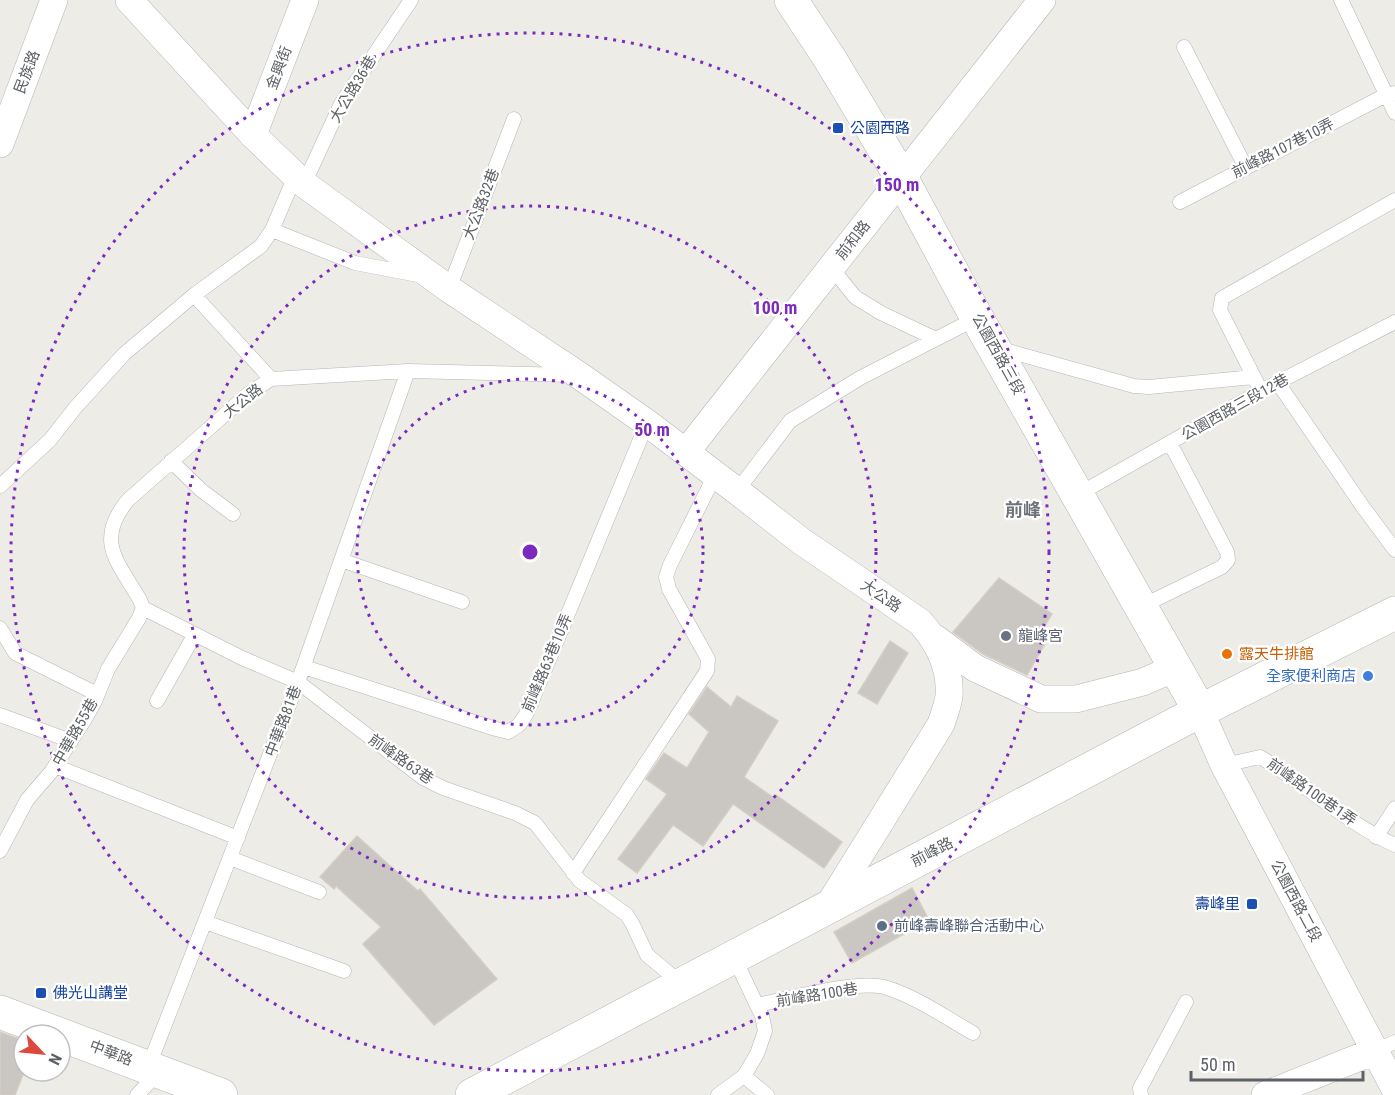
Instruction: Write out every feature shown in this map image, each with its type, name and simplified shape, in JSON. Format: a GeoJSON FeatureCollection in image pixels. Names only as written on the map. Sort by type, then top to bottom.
{"type":"FeatureCollection","features":[{"type":"Feature","properties":{"kind":"main road","name":"公園西路三段"},"geometry":{"type":"LineString","coordinates":[[791,0],[830,59],[901,177],[977,318],[1200,711]]}},
{"type":"Feature","properties":{"kind":"main road","name":"前峰路"},"geometry":{"type":"LineString","coordinates":[[472,1095],[1200,711],[1395,613]]}},
{"type":"Feature","properties":{"kind":"main road","name":"中華路"},"geometry":{"type":"LineString","coordinates":[[0,1012],[148,1078],[222,1095]]}},
{"type":"Feature","properties":{"kind":"street","name":"民族路"},"geometry":{"type":"LineString","coordinates":[[2,134],[54,0]]}},
{"type":"Feature","properties":{"kind":"street","name":"大公路"},"geometry":{"type":"LineString","coordinates":[[129,0],[252,135],[300,180],[441,283],[647,423],[738,491],[801,542],[920,622],[934,637],[946,667],[949,696],[941,724],[827,908]]}},
{"type":"Feature","properties":{"kind":"street","name":"金興街"},"geometry":{"type":"LineString","coordinates":[[252,135],[305,0]]}},
{"type":"Feature","properties":{"kind":"street","name":"前和路"},"geometry":{"type":"LineString","coordinates":[[686,452],[1042,0]]}},
{"type":"Feature","properties":{"kind":"street"},"geometry":{"type":"LineString","coordinates":[[934,637],[975,668],[1041,699],[1076,699],[1143,682],[1175,668]]}},
{"type":"Feature","properties":{"kind":"street","name":"公園西路二段"},"geometry":{"type":"LineString","coordinates":[[1200,711],[1224,765],[1385,1047],[1395,1089]]}},
{"type":"Feature","properties":{"kind":"street"},"geometry":{"type":"LineString","coordinates":[[1265,1095],[1385,1047]]}},
{"type":"Feature","properties":{"kind":"lane","name":"大公路36巷"},"geometry":{"type":"LineString","coordinates":[[0,486],[50,440],[75,408],[124,354],[194,295],[261,246],[341,104],[411,0]]}},
{"type":"Feature","properties":{"kind":"lane"},"geometry":{"type":"LineString","coordinates":[[1341,0],[1391,94],[1395,113]]}},
{"type":"Feature","properties":{"kind":"lane"},"geometry":{"type":"LineString","coordinates":[[1184,47],[1246,168]]}},
{"type":"Feature","properties":{"kind":"lane","name":"前峰路107巷10弄"},"geometry":{"type":"LineString","coordinates":[[1180,202],[1391,94]]}},
{"type":"Feature","properties":{"kind":"lane","name":"大公路32巷"},"geometry":{"type":"LineString","coordinates":[[441,283],[514,119]]}},
{"type":"Feature","properties":{"kind":"lane"},"geometry":{"type":"LineString","coordinates":[[1262,391],[1220,310],[1222,298],[1395,200]]}},
{"type":"Feature","properties":{"kind":"lane"},"geometry":{"type":"LineString","coordinates":[[272,230],[355,263],[441,283]]}},
{"type":"Feature","properties":{"kind":"lane"},"geometry":{"type":"LineString","coordinates":[[831,267],[855,297],[881,313],[936,339]]}},
{"type":"Feature","properties":{"kind":"lane"},"geometry":{"type":"LineString","coordinates":[[194,295],[271,379]]}},
{"type":"Feature","properties":{"kind":"lane"},"geometry":{"type":"LineString","coordinates":[[738,491],[790,421],[860,378],[977,318]]}},
{"type":"Feature","properties":{"kind":"lane","name":"公園西路三段12巷"},"geometry":{"type":"LineString","coordinates":[[1077,495],[1262,391],[1395,322]]}},
{"type":"Feature","properties":{"kind":"lane","name":"公園西路三段12巷"},"geometry":{"type":"LineString","coordinates":[[994,347],[1134,386],[1149,387],[1254,377]]}},
{"type":"Feature","properties":{"kind":"lane","name":"大公路"},"geometry":{"type":"LineString","coordinates":[[143,608],[112,552],[110,538],[119,511],[171,461],[248,394],[271,379],[408,371],[579,376]]}},
{"type":"Feature","properties":{"kind":"lane","name":"中華路81巷"},"geometry":{"type":"LineString","coordinates":[[148,1078],[205,922],[304,667],[408,371]]}},
{"type":"Feature","properties":{"kind":"lane"},"geometry":{"type":"LineString","coordinates":[[1278,383],[1395,550]]}},
{"type":"Feature","properties":{"kind":"lane","name":"前峰路63巷10弄"},"geometry":{"type":"LineString","coordinates":[[304,667],[496,729],[508,732],[519,725],[527,713],[647,423]]}},
{"type":"Feature","properties":{"kind":"lane"},"geometry":{"type":"LineString","coordinates":[[1140,607],[1222,567],[1228,560],[1227,552],[1170,443]]}},
{"type":"Feature","properties":{"kind":"lane"},"geometry":{"type":"LineString","coordinates":[[171,461],[201,490],[233,514]]}},
{"type":"Feature","properties":{"kind":"lane"},"geometry":{"type":"LineString","coordinates":[[573,873],[707,671],[708,659],[669,589],[666,577],[715,475]]}},
{"type":"Feature","properties":{"kind":"lane"},"geometry":{"type":"LineString","coordinates":[[341,560],[462,602]]}},
{"type":"Feature","properties":{"kind":"lane","name":"前峰路63巷"},"geometry":{"type":"LineString","coordinates":[[143,608],[242,658],[298,682],[423,778],[443,788],[515,813],[535,823],[580,881],[627,915],[647,955],[682,984]]}},
{"type":"Feature","properties":{"kind":"lane","name":"中華路55巷"},"geometry":{"type":"LineString","coordinates":[[0,851],[27,800],[55,766],[90,710],[108,669],[143,608]]}},
{"type":"Feature","properties":{"kind":"lane"},"geometry":{"type":"LineString","coordinates":[[0,628],[15,653],[97,693]]}},
{"type":"Feature","properties":{"kind":"lane"},"geometry":{"type":"LineString","coordinates":[[158,701],[195,634]]}},
{"type":"Feature","properties":{"kind":"lane"},"geometry":{"type":"LineString","coordinates":[[0,715],[71,741]]}},
{"type":"Feature","properties":{"kind":"lane","name":"前峰路100巷1弄"},"geometry":{"type":"LineString","coordinates":[[1224,765],[1260,757],[1288,774],[1376,837],[1395,845]]}},
{"type":"Feature","properties":{"kind":"lane"},"geometry":{"type":"LineString","coordinates":[[55,766],[238,838]]}},
{"type":"Feature","properties":{"kind":"lane"},"geometry":{"type":"LineString","coordinates":[[1376,837],[1395,808]]}},
{"type":"Feature","properties":{"kind":"lane"},"geometry":{"type":"LineString","coordinates":[[230,858],[319,892]]}},
{"type":"Feature","properties":{"kind":"lane"},"geometry":{"type":"LineString","coordinates":[[205,922],[344,972]]}},
{"type":"Feature","properties":{"kind":"lane"},"geometry":{"type":"LineString","coordinates":[[718,1095],[744,1076],[757,1054],[765,1031],[762,1016],[734,957]]}},
{"type":"Feature","properties":{"kind":"lane","name":"前峰路100巷"},"geometry":{"type":"LineString","coordinates":[[757,1005],[846,987],[881,987],[903,994],[974,1033]]}},
{"type":"Feature","properties":{"kind":"lane"},"geometry":{"type":"LineString","coordinates":[[1141,1095],[1140,1088],[1186,1002]]}},
{"type":"Feature","properties":{"kind":"lane"},"geometry":{"type":"LineString","coordinates":[[744,1076],[767,1095]]}},
{"type":"Feature","properties":{"kind":"building"},"geometry":{"type":"Polygon","coordinates":[[[999,578],[1052,614],[1042,630],[1050,635],[1027,675],[983,654],[953,632],[999,578]]]}},
{"type":"Feature","properties":{"kind":"building"},"geometry":{"type":"Polygon","coordinates":[[[890,641],[908,653],[877,704],[858,693],[890,641]]]}},
{"type":"Feature","properties":{"kind":"building"},"geometry":{"type":"Polygon","coordinates":[[[707,687],[731,707],[737,696],[778,721],[744,777],[774,798],[776,795],[842,842],[824,868],[733,804],[703,846],[673,825],[637,873],[618,859],[667,794],[646,779],[664,753],[687,768],[709,732],[689,714],[707,687]]]}},
{"type":"Feature","properties":{"kind":"building"},"geometry":{"type":"Polygon","coordinates":[[[357,836],[418,891],[420,889],[497,979],[434,1025],[363,944],[381,927],[336,886],[334,889],[320,877],[357,836]]]}},
{"type":"Feature","properties":{"kind":"building","name":"前峰壽峰聯合活動中心"},"geometry":{"type":"Polygon","coordinates":[[[912,888],[929,920],[852,963],[834,932],[912,888]]]}},
{"type":"Feature","properties":{"kind":"building"},"geometry":{"type":"Polygon","coordinates":[[[0,1032],[12,1036],[12,1083],[20,1083],[15,1095],[0,1095],[0,1032]]]}},
{"type":"Feature","properties":{"kind":"place","name":"公園西路"},"geometry":{"type":"Point","coordinates":[838,128]}},
{"type":"Feature","properties":{"kind":"place","name":"龍峰宮"},"geometry":{"type":"Point","coordinates":[1006,636]}},
{"type":"Feature","properties":{"kind":"place","name":"露天牛排館"},"geometry":{"type":"Point","coordinates":[1227,654]}},
{"type":"Feature","properties":{"kind":"place","name":"全家便利商店"},"geometry":{"type":"Point","coordinates":[1368,676]}},
{"type":"Feature","properties":{"kind":"place","name":"壽峰里"},"geometry":{"type":"Point","coordinates":[1252,904]}},
{"type":"Feature","properties":{"kind":"place","name":"前峰壽峰聯合活動中心"},"geometry":{"type":"Point","coordinates":[882,926]}},
{"type":"Feature","properties":{"kind":"place","name":"佛光山講堂"},"geometry":{"type":"Point","coordinates":[41,993]}},
{"type":"Feature","properties":{"kind":"district","name":"前峰"},"geometry":{"type":"Point","coordinates":[1023,509]}}]}
